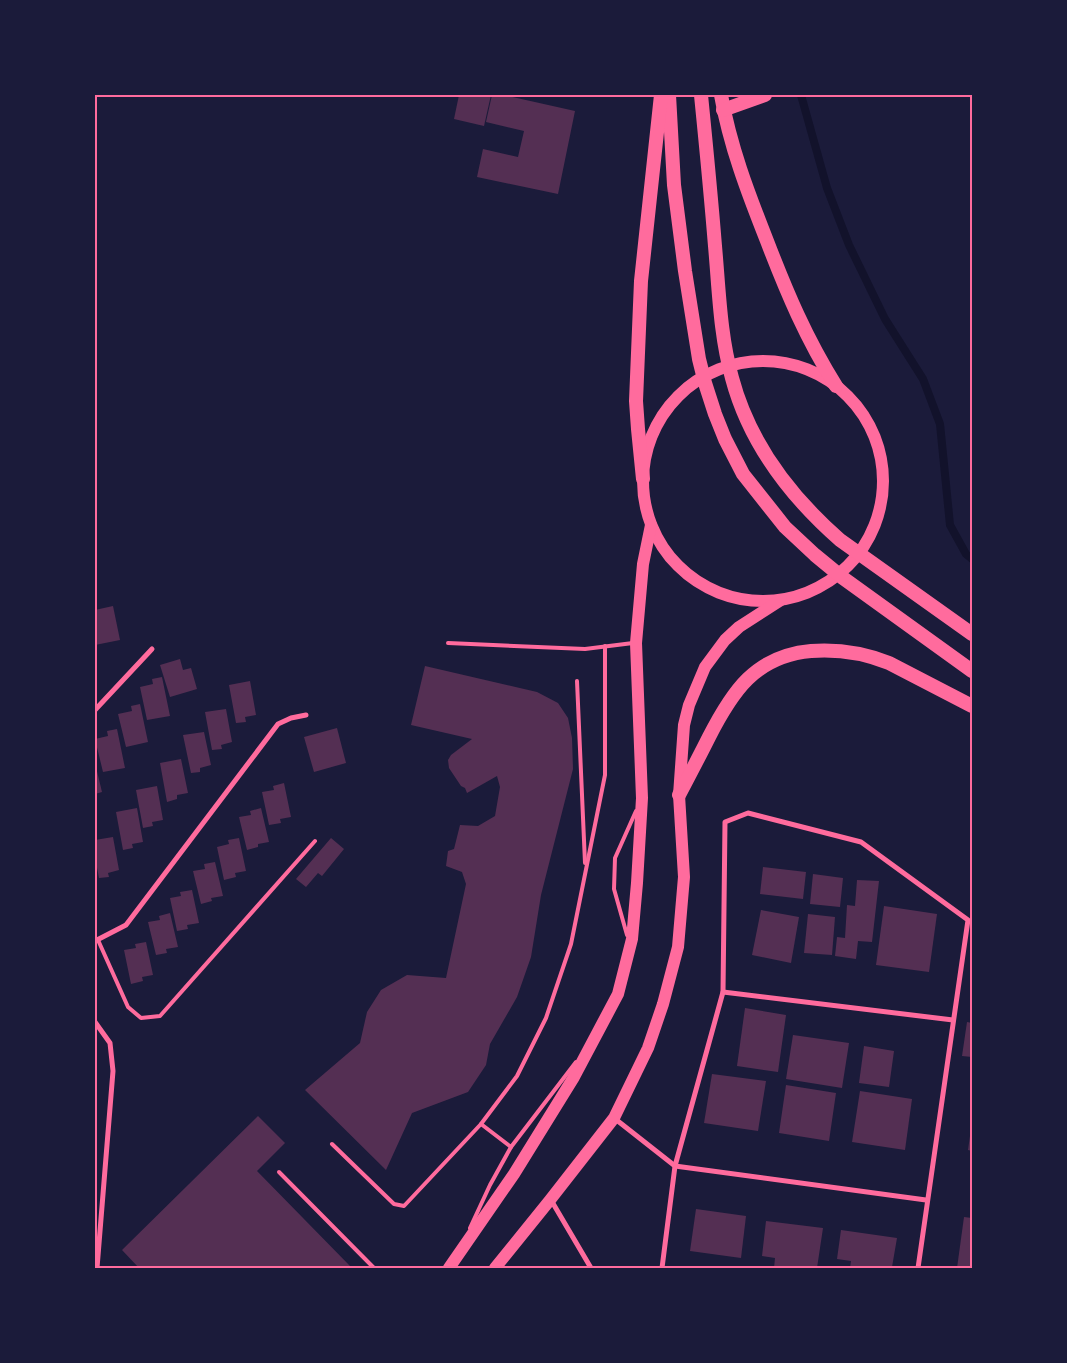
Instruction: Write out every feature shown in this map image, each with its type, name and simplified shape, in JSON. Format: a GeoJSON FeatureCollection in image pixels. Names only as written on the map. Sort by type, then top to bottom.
{"type":"FeatureCollection","features":[{"type":"Feature","properties":{"kind":"highway"},"geometry":{"type":"LineString","coordinates":[[643,479],[636,401],[641,281],[660,95]]}},
{"type":"Feature","properties":{"kind":"highway"},"geometry":{"type":"LineString","coordinates":[[669,95],[674,185],[699,359],[715,414],[725,439],[743,474],[786,527],[815,555],[843,578],[972,671]]}},
{"type":"Feature","properties":{"kind":"highway"},"geometry":{"type":"LineString","coordinates":[[702,95],[718,284],[726,350],[732,379],[750,425],[777,472],[806,508],[822,524],[840,540],[972,634]]}},
{"type":"Feature","properties":{"kind":"highway"},"geometry":{"type":"LineString","coordinates":[[721,95],[736,158],[776,265],[802,326],[836,386]]}},
{"type":"Feature","properties":{"kind":"highway"},"geometry":{"type":"LineString","coordinates":[[724,110],[765,95]]}},
{"type":"Feature","properties":{"kind":"highway"},"geometry":{"type":"LineString","coordinates":[[679,795],[715,724],[733,695],[753,673],[764,665],[782,657],[818,650],[863,654],[889,663],[972,706]]}},
{"type":"Feature","properties":{"kind":"main road"},"geometry":{"type":"LineString","coordinates":[[769,361],[792,364],[814,372],[836,386],[853,402],[866,420],[876,441],[881,464],[883,487],[879,510],[871,533],[859,553],[844,570],[825,584],[804,595],[781,600],[758,602],[735,598],[706,587],[693,579],[676,564],[661,546],[651,525],[644,502],[643,479],[646,454],[654,431],[666,410],[682,392],[701,378],[722,367],[745,362],[769,361]]}},
{"type":"Feature","properties":{"kind":"main road"},"geometry":{"type":"LineString","coordinates":[[452,1264],[514,1174],[574,1077],[618,994],[631,946],[642,798],[636,643],[643,564],[651,525]]}},
{"type":"Feature","properties":{"kind":"main road"},"geometry":{"type":"LineString","coordinates":[[495,1268],[614,1118],[648,1048],[663,1004],[678,947],[684,877],[679,795],[684,725],[689,705],[705,667],[725,640],[739,627],[781,600]]}},
{"type":"Feature","properties":{"kind":"street"},"geometry":{"type":"LineString","coordinates":[[95,710],[152,649]]}},
{"type":"Feature","properties":{"kind":"street"},"geometry":{"type":"LineString","coordinates":[[97,941],[126,925],[278,724],[291,718],[306,715]]}},
{"type":"Feature","properties":{"kind":"street"},"geometry":{"type":"LineString","coordinates":[[662,1268],[675,1166],[723,992],[725,822],[748,813],[861,842],[968,920],[926,1200],[918,1268]]}},
{"type":"Feature","properties":{"kind":"street"},"geometry":{"type":"LineString","coordinates":[[723,992],[952,1020]]}},
{"type":"Feature","properties":{"kind":"street"},"geometry":{"type":"LineString","coordinates":[[95,1022],[110,1044],[113,1071],[97,1268]]}},
{"type":"Feature","properties":{"kind":"street"},"geometry":{"type":"LineString","coordinates":[[614,1118],[675,1166],[926,1200]]}},
{"type":"Feature","properties":{"kind":"street"},"geometry":{"type":"LineString","coordinates":[[550,1200],[591,1268]]}},
{"type":"Feature","properties":{"kind":"lane"},"geometry":{"type":"LineString","coordinates":[[448,643],[585,649],[636,643]]}},
{"type":"Feature","properties":{"kind":"lane"},"geometry":{"type":"LineString","coordinates":[[332,1144],[394,1204],[404,1206],[481,1124],[517,1076],[546,1018],[571,944],[605,775],[606,646]]}},
{"type":"Feature","properties":{"kind":"lane"},"geometry":{"type":"LineString","coordinates":[[577,681],[585,870]]}},
{"type":"Feature","properties":{"kind":"lane"},"geometry":{"type":"LineString","coordinates":[[631,946],[614,889],[615,858],[642,798]]}},
{"type":"Feature","properties":{"kind":"lane"},"geometry":{"type":"LineString","coordinates":[[97,941],[128,1007],[141,1018],[160,1016],[315,841]]}},
{"type":"Feature","properties":{"kind":"lane"},"geometry":{"type":"LineString","coordinates":[[452,1264],[490,1185],[511,1147],[596,1037]]}},
{"type":"Feature","properties":{"kind":"lane"},"geometry":{"type":"LineString","coordinates":[[481,1124],[511,1147]]}},
{"type":"Feature","properties":{"kind":"lane"},"geometry":{"type":"LineString","coordinates":[[279,1172],[374,1268]]}},
{"type":"Feature","properties":{"kind":"building"},"geometry":{"type":"Polygon","coordinates":[[[459,95],[491,95],[484,126],[454,119],[459,95]]]}},
{"type":"Feature","properties":{"kind":"building"},"geometry":{"type":"Polygon","coordinates":[[[492,95],[503,95],[575,111],[558,194],[477,177],[483,149],[518,157],[524,131],[486,122],[492,95]]]}},
{"type":"Feature","properties":{"kind":"building"},"geometry":{"type":"Polygon","coordinates":[[[113,606],[120,640],[95,645],[95,610],[113,606]]]}},
{"type":"Feature","properties":{"kind":"building"},"geometry":{"type":"Polygon","coordinates":[[[180,659],[183,670],[191,668],[197,689],[170,697],[160,665],[180,659]]]}},
{"type":"Feature","properties":{"kind":"building"},"geometry":{"type":"Polygon","coordinates":[[[425,666],[537,692],[558,703],[568,718],[572,738],[573,769],[541,895],[531,957],[517,997],[490,1044],[486,1065],[468,1092],[412,1113],[386,1170],[305,1090],[360,1043],[367,1012],[381,990],[407,975],[446,978],[466,884],[462,872],[446,866],[448,851],[454,849],[460,825],[478,826],[495,816],[500,787],[497,776],[467,793],[449,768],[448,760],[451,755],[472,739],[411,725],[425,666]]]}},
{"type":"Feature","properties":{"kind":"building"},"geometry":{"type":"Polygon","coordinates":[[[162,677],[170,716],[147,720],[140,687],[153,684],[152,679],[162,677]]]}},
{"type":"Feature","properties":{"kind":"building"},"geometry":{"type":"Polygon","coordinates":[[[250,681],[256,715],[245,717],[246,722],[236,723],[229,685],[250,681]]]}},
{"type":"Feature","properties":{"kind":"building"},"geometry":{"type":"Polygon","coordinates":[[[140,704],[148,742],[126,747],[118,714],[132,711],[131,706],[140,704]]]}},
{"type":"Feature","properties":{"kind":"building"},"geometry":{"type":"Polygon","coordinates":[[[226,709],[232,742],[221,745],[222,749],[212,750],[205,712],[226,709]]]}},
{"type":"Feature","properties":{"kind":"building"},"geometry":{"type":"Polygon","coordinates":[[[337,728],[346,763],[314,772],[304,737],[337,728]]]}},
{"type":"Feature","properties":{"kind":"building"},"geometry":{"type":"Polygon","coordinates":[[[117,729],[125,768],[103,772],[95,739],[108,736],[107,731],[117,729]]]}},
{"type":"Feature","properties":{"kind":"building"},"geometry":{"type":"Polygon","coordinates":[[[204,732],[211,765],[200,768],[200,772],[191,773],[183,735],[204,732]]]}},
{"type":"Feature","properties":{"kind":"building"},"geometry":{"type":"Polygon","coordinates":[[[181,759],[188,793],[177,795],[177,799],[167,802],[160,763],[181,759]]]}},
{"type":"Feature","properties":{"kind":"building"},"geometry":{"type":"Polygon","coordinates":[[[95,763],[102,792],[95,794],[95,763]]]}},
{"type":"Feature","properties":{"kind":"building"},"geometry":{"type":"Polygon","coordinates":[[[284,783],[291,817],[280,819],[281,823],[269,825],[262,792],[274,790],[273,786],[284,783]]]}},
{"type":"Feature","properties":{"kind":"building"},"geometry":{"type":"Polygon","coordinates":[[[157,786],[163,820],[152,822],[153,826],[143,828],[136,790],[157,786]]]}},
{"type":"Feature","properties":{"kind":"building"},"geometry":{"type":"Polygon","coordinates":[[[137,808],[143,842],[132,844],[133,848],[123,850],[116,812],[137,808]]]}},
{"type":"Feature","properties":{"kind":"building"},"geometry":{"type":"Polygon","coordinates":[[[261,808],[269,842],[258,844],[258,847],[247,850],[239,817],[251,815],[250,811],[261,808]]]}},
{"type":"Feature","properties":{"kind":"building"},"geometry":{"type":"Polygon","coordinates":[[[113,837],[119,870],[108,873],[109,877],[99,878],[95,857],[95,840],[113,837]]]}},
{"type":"Feature","properties":{"kind":"building"},"geometry":{"type":"Polygon","coordinates":[[[239,838],[246,871],[235,873],[236,877],[224,880],[217,847],[229,844],[228,840],[239,838]]]}},
{"type":"Feature","properties":{"kind":"building"},"geometry":{"type":"Polygon","coordinates":[[[331,838],[344,849],[322,876],[318,873],[306,887],[296,879],[331,838]]]}},
{"type":"Feature","properties":{"kind":"building"},"geometry":{"type":"Polygon","coordinates":[[[215,862],[223,896],[211,898],[212,901],[201,904],[193,871],[205,869],[204,864],[215,862]]]}},
{"type":"Feature","properties":{"kind":"building"},"geometry":{"type":"Polygon","coordinates":[[[763,867],[806,872],[803,899],[760,894],[763,867]]]}},
{"type":"Feature","properties":{"kind":"building"},"geometry":{"type":"Polygon","coordinates":[[[813,874],[843,878],[840,907],[810,904],[813,874]]]}},
{"type":"Feature","properties":{"kind":"building"},"geometry":{"type":"Polygon","coordinates":[[[857,880],[879,881],[872,942],[858,941],[856,959],[835,956],[837,937],[845,938],[847,905],[855,906],[857,880]]]}},
{"type":"Feature","properties":{"kind":"building"},"geometry":{"type":"Polygon","coordinates":[[[192,890],[199,923],[187,925],[188,929],[177,931],[170,898],[181,896],[180,892],[192,890]]]}},
{"type":"Feature","properties":{"kind":"building"},"geometry":{"type":"Polygon","coordinates":[[[884,906],[937,914],[929,972],[876,965],[884,906]]]}},
{"type":"Feature","properties":{"kind":"building"},"geometry":{"type":"Polygon","coordinates":[[[761,910],[799,917],[791,963],[752,955],[761,910]]]}},
{"type":"Feature","properties":{"kind":"building"},"geometry":{"type":"Polygon","coordinates":[[[170,913],[178,947],[166,949],[167,953],[156,955],[148,922],[160,920],[159,916],[170,913]]]}},
{"type":"Feature","properties":{"kind":"building"},"geometry":{"type":"Polygon","coordinates":[[[808,914],[835,917],[832,955],[804,953],[808,914]]]}},
{"type":"Feature","properties":{"kind":"building"},"geometry":{"type":"Polygon","coordinates":[[[146,942],[153,975],[142,977],[143,981],[131,984],[124,950],[136,948],[135,944],[146,942]]]}},
{"type":"Feature","properties":{"kind":"building"},"geometry":{"type":"Polygon","coordinates":[[[745,1008],[786,1015],[778,1072],[737,1066],[745,1008]]]}},
{"type":"Feature","properties":{"kind":"building"},"geometry":{"type":"Polygon","coordinates":[[[967,1022],[972,1023],[972,1057],[962,1056],[967,1022]]]}},
{"type":"Feature","properties":{"kind":"building"},"geometry":{"type":"Polygon","coordinates":[[[793,1035],[849,1043],[842,1088],[786,1079],[793,1035]]]}},
{"type":"Feature","properties":{"kind":"building"},"geometry":{"type":"Polygon","coordinates":[[[864,1046],[894,1051],[889,1087],[859,1083],[864,1046]]]}},
{"type":"Feature","properties":{"kind":"building"},"geometry":{"type":"Polygon","coordinates":[[[712,1074],[766,1081],[758,1131],[704,1123],[712,1074]]]}},
{"type":"Feature","properties":{"kind":"building"},"geometry":{"type":"Polygon","coordinates":[[[786,1085],[836,1093],[829,1141],[779,1133],[786,1085]]]}},
{"type":"Feature","properties":{"kind":"building"},"geometry":{"type":"Polygon","coordinates":[[[860,1091],[912,1099],[905,1150],[852,1142],[860,1091]]]}},
{"type":"Feature","properties":{"kind":"building"},"geometry":{"type":"Polygon","coordinates":[[[258,1116],[285,1143],[257,1171],[350,1266],[347,1268],[139,1268],[122,1250],[258,1116]]]}},
{"type":"Feature","properties":{"kind":"building"},"geometry":{"type":"Polygon","coordinates":[[[972,1129],[972,1151],[968,1150],[972,1129]]]}},
{"type":"Feature","properties":{"kind":"building"},"geometry":{"type":"Polygon","coordinates":[[[696,1209],[746,1216],[741,1258],[690,1251],[696,1209]]]}},
{"type":"Feature","properties":{"kind":"building"},"geometry":{"type":"Polygon","coordinates":[[[964,1217],[972,1218],[972,1268],[957,1268],[964,1217]]]}},
{"type":"Feature","properties":{"kind":"building"},"geometry":{"type":"Polygon","coordinates":[[[766,1221],[823,1228],[817,1268],[774,1268],[775,1258],[762,1256],[766,1221]]]}},
{"type":"Feature","properties":{"kind":"building"},"geometry":{"type":"Polygon","coordinates":[[[841,1230],[897,1238],[892,1267],[850,1268],[851,1261],[837,1259],[841,1230]]]}},
{"type":"Feature","properties":{"kind":"waterway"},"geometry":{"type":"LineString","coordinates":[[801,95],[827,188],[849,245],[885,319],[923,379],[940,424],[950,525],[966,554],[972,559]]}}]}
